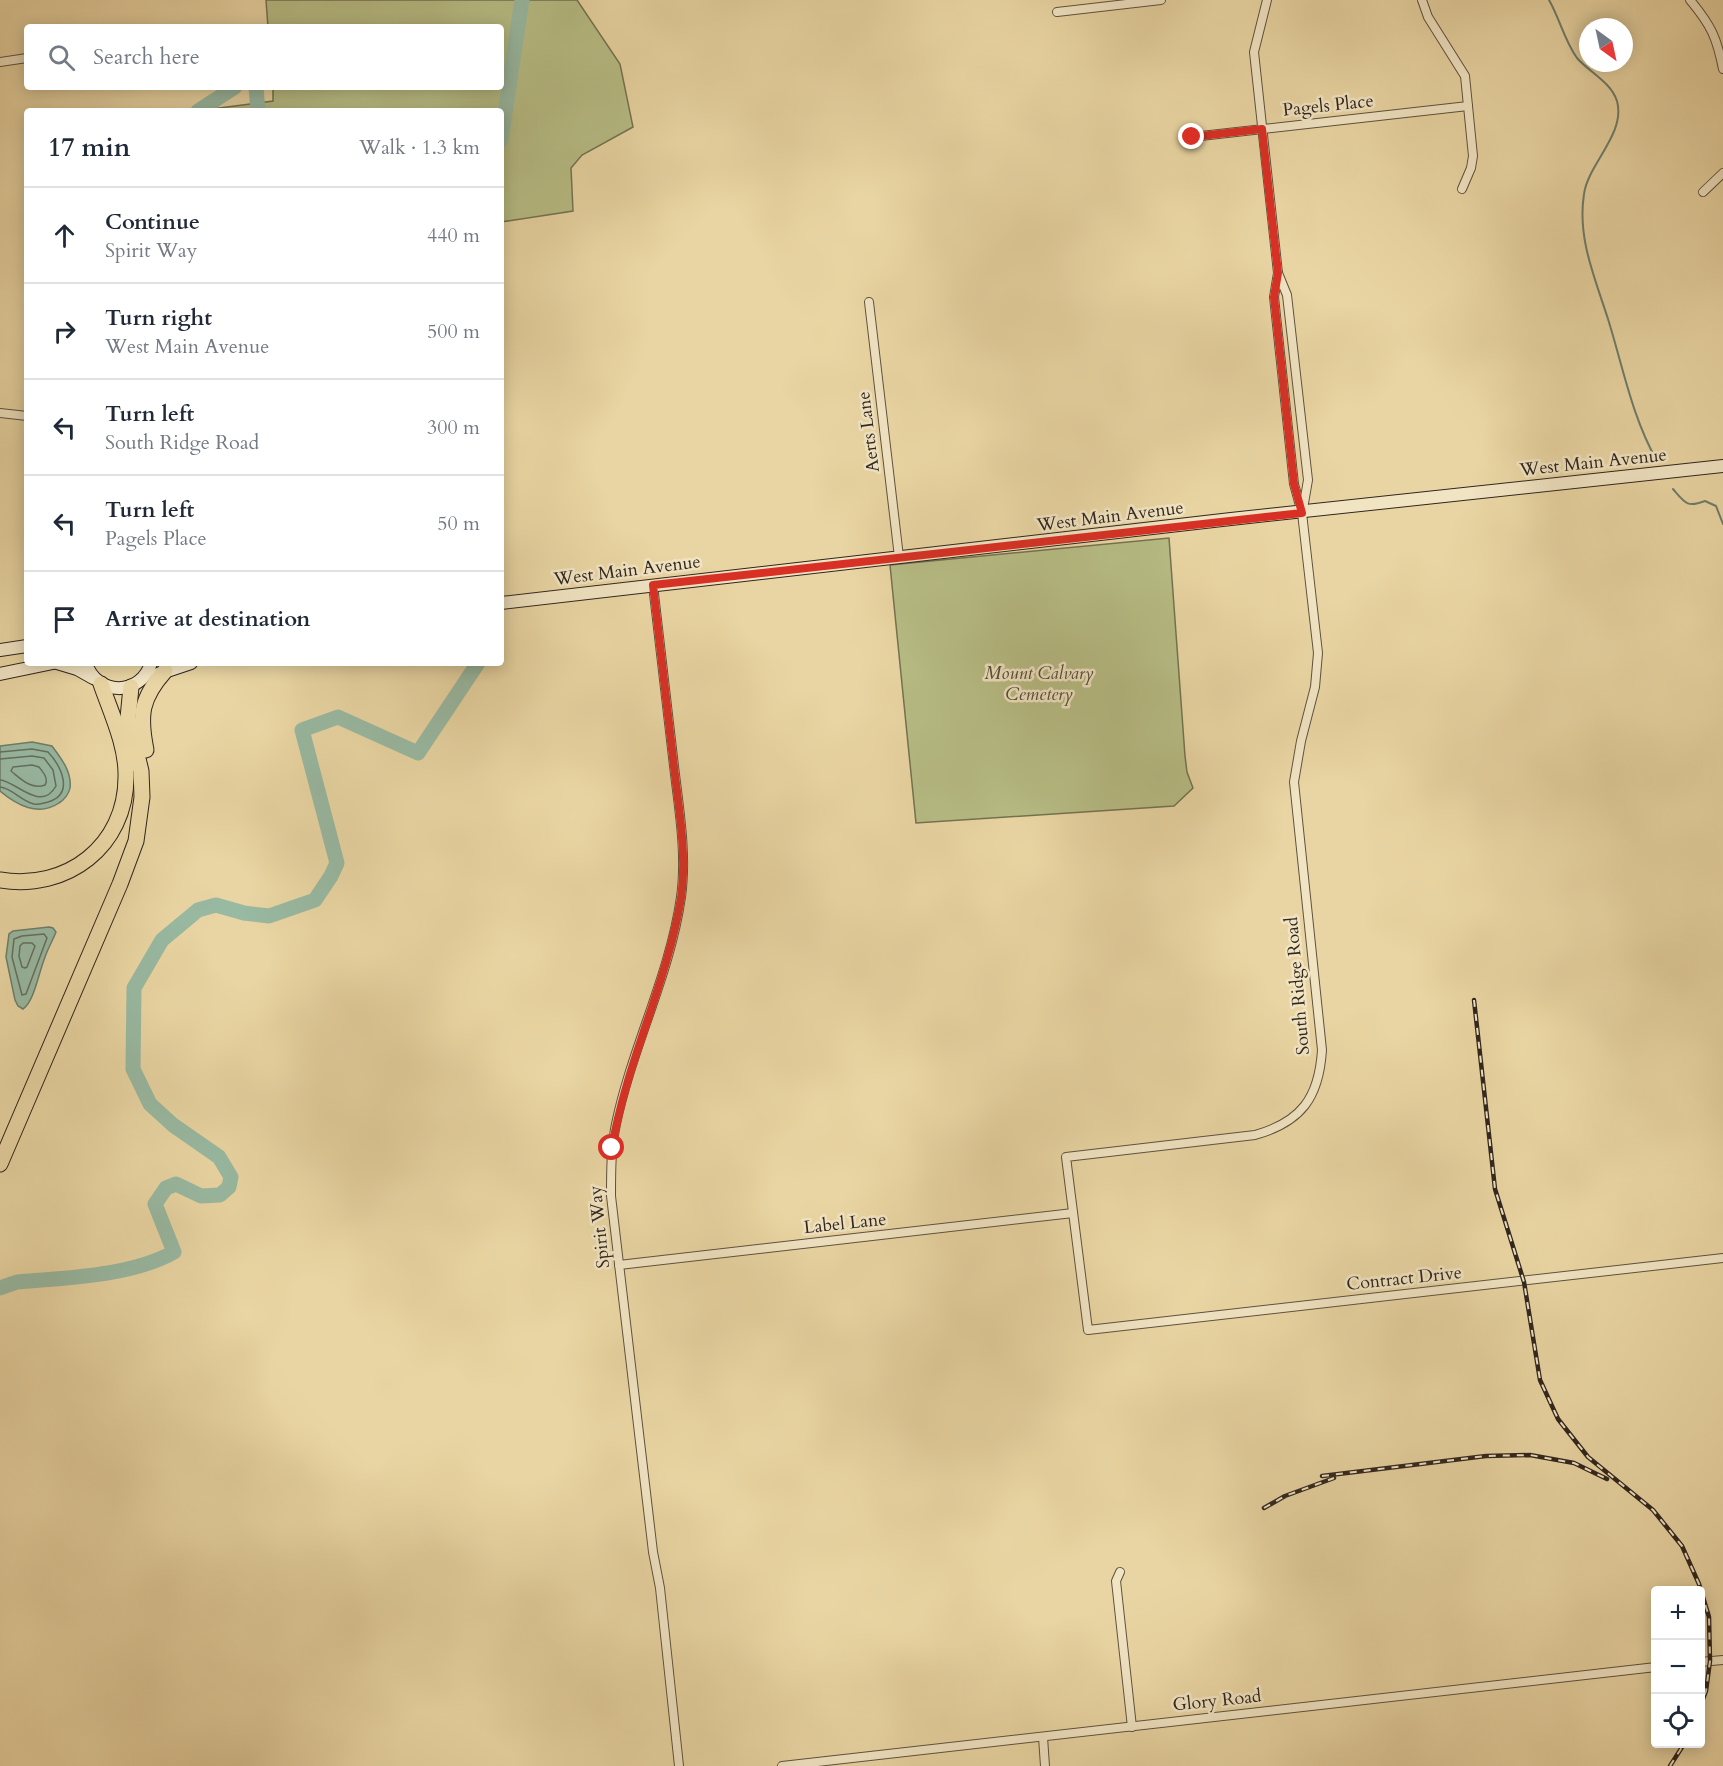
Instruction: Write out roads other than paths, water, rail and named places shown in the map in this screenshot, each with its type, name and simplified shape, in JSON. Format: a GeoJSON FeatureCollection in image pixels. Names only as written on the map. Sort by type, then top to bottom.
{"type":"FeatureCollection","features":[{"type":"Feature","properties":{"kind":"highway"},"geometry":{"type":"LineString","coordinates":[[0,1164],[129,863],[136,841],[148,771],[142,733],[142,710],[152,685],[165,671]]}},
{"type":"Feature","properties":{"kind":"highway"},"geometry":{"type":"LineString","coordinates":[[0,880],[17,883],[38,881],[58,876],[79,866],[98,850],[115,824],[124,799],[125,761],[98,681]]}},
{"type":"Feature","properties":{"kind":"highway"},"geometry":{"type":"LineString","coordinates":[[133,686],[128,718],[141,771],[142,797]]}},
{"type":"Feature","properties":{"kind":"main road","name":"West Main Avenue"},"geometry":{"type":"LineString","coordinates":[[504,603],[1723,466]]}},
{"type":"Feature","properties":{"kind":"main road"},"geometry":{"type":"LineString","coordinates":[[0,650],[24,646]]}},
{"type":"Feature","properties":{"kind":"main road"},"geometry":{"type":"LineString","coordinates":[[0,674],[40,666]]}},
{"type":"Feature","properties":{"kind":"main road"},"geometry":{"type":"LineString","coordinates":[[66,666],[77,669],[111,688],[133,686],[181,666]]}},
{"type":"Feature","properties":{"kind":"main road"},"geometry":{"type":"LineString","coordinates":[[88,666],[98,681]]}},
{"type":"Feature","properties":{"kind":"main road"},"geometry":{"type":"LineString","coordinates":[[133,686],[143,678],[149,666]]}},
{"type":"Feature","properties":{"kind":"street"},"geometry":{"type":"LineString","coordinates":[[1057,12],[1161,0]]}},
{"type":"Feature","properties":{"kind":"street","name":"South Ridge Road"},"geometry":{"type":"LineString","coordinates":[[1088,1330],[1066,1157],[1255,1136],[1275,1130],[1297,1115],[1313,1093],[1321,1072],[1322,1050],[1294,782],[1300,741],[1315,687],[1318,653],[1302,513],[1294,484],[1274,297],[1278,273],[1254,52],[1267,0]]}},
{"type":"Feature","properties":{"kind":"street"},"geometry":{"type":"LineString","coordinates":[[1422,0],[1428,16],[1465,76],[1473,156],[1471,168],[1462,189]]}},
{"type":"Feature","properties":{"kind":"street"},"geometry":{"type":"LineString","coordinates":[[1690,0],[1712,28],[1718,42],[1723,69]]}},
{"type":"Feature","properties":{"kind":"street"},"geometry":{"type":"LineString","coordinates":[[0,62],[24,58]]}},
{"type":"Feature","properties":{"kind":"street","name":"Pagels Place"},"geometry":{"type":"LineString","coordinates":[[1192,137],[1468,106]]}},
{"type":"Feature","properties":{"kind":"street"},"geometry":{"type":"LineString","coordinates":[[1703,192],[1723,173]]}},
{"type":"Feature","properties":{"kind":"street","name":"South Ridge Road"},"geometry":{"type":"LineString","coordinates":[[1278,273],[1287,295],[1308,480],[1302,513]]}},
{"type":"Feature","properties":{"kind":"street","name":"Aerts Lane"},"geometry":{"type":"LineString","coordinates":[[869,302],[899,557]]}},
{"type":"Feature","properties":{"kind":"street"},"geometry":{"type":"LineString","coordinates":[[0,413],[24,416]]}},
{"type":"Feature","properties":{"kind":"street","name":"Spirit Way"},"geometry":{"type":"LineString","coordinates":[[653,585],[683,861],[681,897],[671,949],[621,1102],[614,1137],[611,1196],[653,1552],[660,1588],[679,1766]]}},
{"type":"Feature","properties":{"kind":"street","name":"Label Lane"},"geometry":{"type":"LineString","coordinates":[[620,1265],[1073,1214]]}},
{"type":"Feature","properties":{"kind":"street","name":"Contract Drive"},"geometry":{"type":"LineString","coordinates":[[1088,1330],[1723,1258]]}},
{"type":"Feature","properties":{"kind":"street"},"geometry":{"type":"LineString","coordinates":[[1120,1572],[1116,1581],[1132,1727]]}},
{"type":"Feature","properties":{"kind":"street"},"geometry":{"type":"LineString","coordinates":[[1705,1662],[1723,1660]]}},
{"type":"Feature","properties":{"kind":"street","name":"Glory Road"},"geometry":{"type":"LineString","coordinates":[[782,1766],[1651,1668]]}},
{"type":"Feature","properties":{"kind":"street"},"geometry":{"type":"LineString","coordinates":[[1043,1737],[1045,1766]]}},
{"type":"Feature","properties":{"kind":"water"},"geometry":{"type":"Polygon","coordinates":[[[32,742],[52,746],[65,766],[70,782],[66,797],[59,803],[43,809],[28,808],[13,801],[0,791],[0,746],[32,742]]]}},
{"type":"Feature","properties":{"kind":"water"},"geometry":{"type":"Polygon","coordinates":[[[49,927],[56,932],[45,956],[33,994],[23,1009],[15,1000],[6,957],[9,934],[13,931],[49,927]]]}},
{"type":"Feature","properties":{"kind":"waterway"},"geometry":{"type":"LineString","coordinates":[[504,120],[522,0]]}},
{"type":"Feature","properties":{"kind":"waterway"},"geometry":{"type":"LineString","coordinates":[[1549,0],[1577,58],[1610,88],[1617,101],[1618,113],[1612,137],[1592,171],[1584,194],[1583,226],[1588,258],[1629,392],[1641,427],[1657,461]]}},
{"type":"Feature","properties":{"kind":"waterway"},"geometry":{"type":"LineString","coordinates":[[203,108],[230,90]]}},
{"type":"Feature","properties":{"kind":"waterway"},"geometry":{"type":"LineString","coordinates":[[256,90],[258,108]]}},
{"type":"Feature","properties":{"kind":"waterway"},"geometry":{"type":"LineString","coordinates":[[1673,489],[1687,503],[1705,501],[1716,506],[1723,524]]}},
{"type":"Feature","properties":{"kind":"waterway"},"geometry":{"type":"LineString","coordinates":[[0,1288],[17,1282],[119,1271],[157,1260],[174,1252],[155,1204],[166,1188],[176,1184],[201,1196],[220,1195],[229,1187],[231,1177],[219,1157],[173,1125],[150,1104],[133,1069],[134,988],[162,940],[198,910],[216,905],[244,913],[269,916],[315,900],[331,876],[337,863],[302,730],[338,717],[418,753],[476,666]]}},
{"type":"Feature","properties":{"kind":"railway"},"geometry":{"type":"LineString","coordinates":[[1474,1000],[1495,1189],[1524,1282],[1540,1380],[1558,1419],[1588,1457],[1653,1510],[1682,1546],[1699,1584],[1709,1617],[1710,1661],[1705,1694]]}},
{"type":"Feature","properties":{"kind":"railway"},"geometry":{"type":"LineString","coordinates":[[1322,1476],[1486,1456],[1530,1455],[1574,1463],[1607,1479]]}},
{"type":"Feature","properties":{"kind":"railway"},"geometry":{"type":"LineString","coordinates":[[1264,1508],[1285,1496],[1334,1478]]}},
{"type":"Feature","properties":{"kind":"railway"},"geometry":{"type":"LineString","coordinates":[[1670,1766],[1681,1748]]}},
{"type":"Feature","properties":{"kind":"park label","name":"Mount Calvary Cemetery"},"geometry":{"type":"Point","coordinates":[1039,683]}}]}
